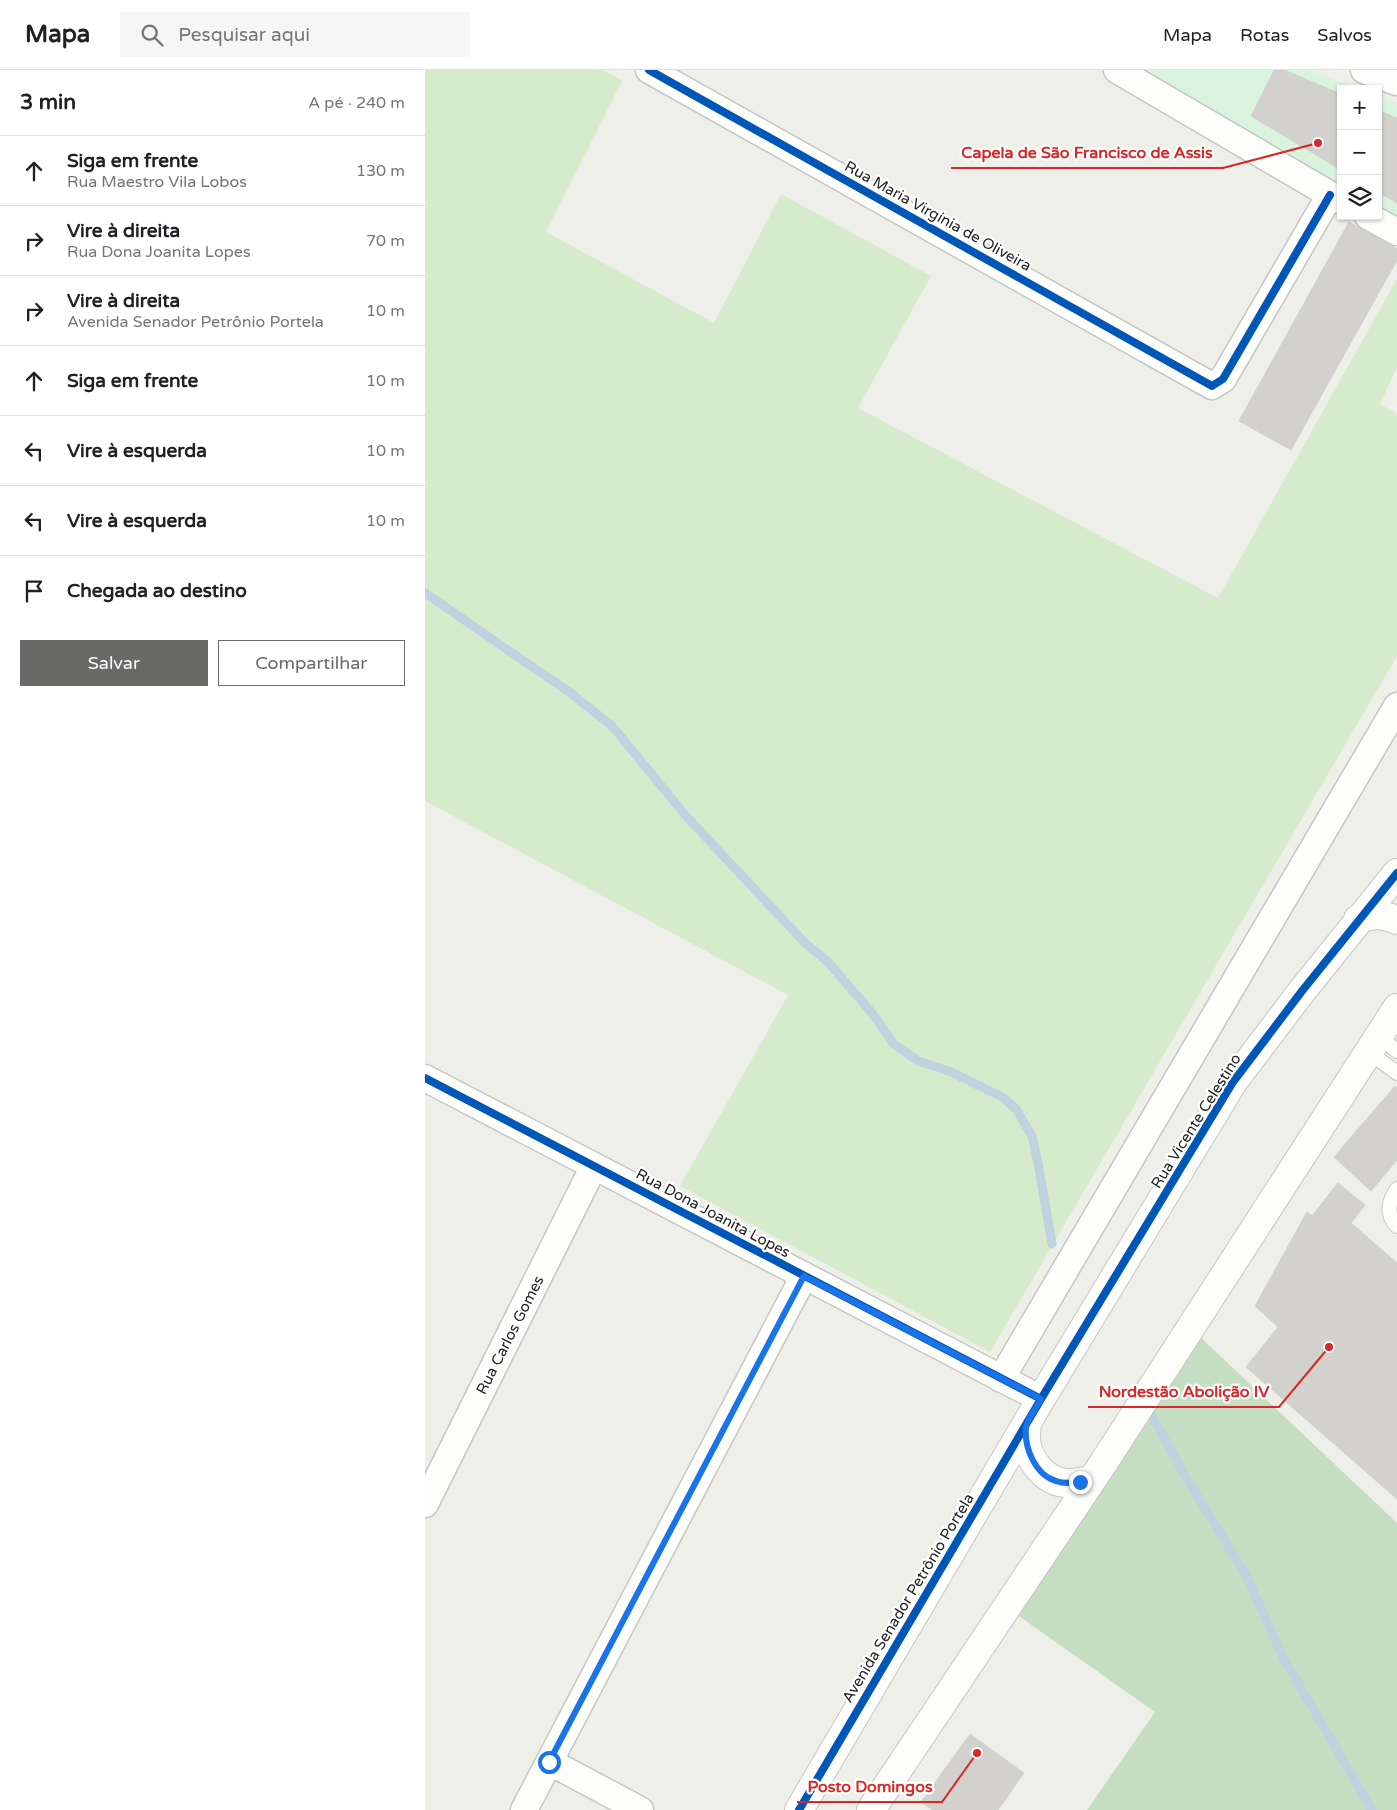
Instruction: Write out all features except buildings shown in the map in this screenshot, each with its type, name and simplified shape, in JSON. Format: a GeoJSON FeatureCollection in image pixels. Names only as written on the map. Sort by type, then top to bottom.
{"type":"FeatureCollection","features":[{"type":"Feature","properties":{"kind":"street","name":"Rua Maria Virgínia de Oliveira"},"geometry":{"type":"LineString","coordinates":[[649,70],[1212,386],[1223,379],[1335,198]]}},
{"type":"Feature","properties":{"kind":"street"},"geometry":{"type":"LineString","coordinates":[[1117,70],[1335,198]]}},
{"type":"Feature","properties":{"kind":"street"},"geometry":{"type":"LineString","coordinates":[[1364,70],[1397,82]]}},
{"type":"Feature","properties":{"kind":"street"},"geometry":{"type":"LineString","coordinates":[[1375,220],[1397,232]]}},
{"type":"Feature","properties":{"kind":"street"},"geometry":{"type":"LineString","coordinates":[[1001,1379],[1397,706]]}},
{"type":"Feature","properties":{"kind":"street","name":"Rua Vicente Celestino"},"geometry":{"type":"LineString","coordinates":[[1041,1399],[1233,1082],[1397,873]]}},
{"type":"Feature","properties":{"kind":"street"},"geometry":{"type":"LineString","coordinates":[[1359,919],[1370,915],[1383,914],[1397,920]]}},
{"type":"Feature","properties":{"kind":"street"},"geometry":{"type":"LineString","coordinates":[[871,1810],[1382,1046],[1397,1008]]}},
{"type":"Feature","properties":{"kind":"street","name":"Rua Dona Joanita Lopes"},"geometry":{"type":"LineString","coordinates":[[425,1078],[1041,1399]]}},
{"type":"Feature","properties":{"kind":"street","name":"Rua Carlos Gomes"},"geometry":{"type":"LineString","coordinates":[[425,1504],[594,1166]]}},
{"type":"Feature","properties":{"kind":"street"},"geometry":{"type":"LineString","coordinates":[[524,1810],[804,1276]]}},
{"type":"Feature","properties":{"kind":"street","name":"Avenida Senador Petrônio Portela"},"geometry":{"type":"LineString","coordinates":[[799,1810],[1041,1399]]}},
{"type":"Feature","properties":{"kind":"street"},"geometry":{"type":"LineString","coordinates":[[1027,1425],[1026,1441],[1029,1454],[1039,1470],[1055,1481],[1067,1483],[1098,1470]]}},
{"type":"Feature","properties":{"kind":"street"},"geometry":{"type":"LineString","coordinates":[[549,1762],[640,1810]]}},
{"type":"Feature","properties":{"kind":"lane"},"geometry":{"type":"LineString","coordinates":[[1382,1046],[1397,1073]]}},
{"type":"Feature","properties":{"kind":"lane"},"geometry":{"type":"LineString","coordinates":[[1397,1189],[1389,1206],[1389,1213],[1397,1226]]}},
{"type":"Feature","properties":{"kind":"green space"},"geometry":{"type":"Polygon","coordinates":[[[425,70],[603,70],[622,81],[546,232],[714,323],[781,194],[931,276],[858,408],[1218,598],[1397,279],[1397,367],[1380,404],[1397,414],[1397,656],[990,1352],[680,1186],[788,995],[425,801],[425,70]]]}},
{"type":"Feature","properties":{"kind":"green space"},"geometry":{"type":"Polygon","coordinates":[[[1127,70],[1309,70],[1349,85],[1337,85],[1337,186],[1127,70]]]}},
{"type":"Feature","properties":{"kind":"green space"},"geometry":{"type":"Polygon","coordinates":[[[1382,97],[1397,103],[1397,219],[1382,211],[1382,97]]]}},
{"type":"Feature","properties":{"kind":"green space"},"geometry":{"type":"Polygon","coordinates":[[[1198,1335],[1397,1523],[1397,1810],[1087,1810],[1155,1712],[1016,1614],[1198,1335]]]}},
{"type":"Feature","properties":{"kind":"waterway"},"geometry":{"type":"LineString","coordinates":[[425,593],[572,694],[613,727],[686,816],[805,943],[828,962],[871,1012],[894,1044],[918,1061],[949,1071],[1002,1097],[1016,1109],[1032,1136],[1052,1244]]}},
{"type":"Feature","properties":{"kind":"waterway"},"geometry":{"type":"LineString","coordinates":[[1149,1411],[1191,1486],[1245,1573],[1284,1659],[1372,1810]]}},
{"type":"Feature","properties":{"kind":"cycle path"},"geometry":{"type":"LineString","coordinates":[[649,70],[1212,386],[1223,379],[1330,195]]}},
{"type":"Feature","properties":{"kind":"cycle path"},"geometry":{"type":"LineString","coordinates":[[799,1810],[1041,1399],[1233,1082],[1302,991],[1397,873]]}},
{"type":"Feature","properties":{"kind":"cycle path"},"geometry":{"type":"LineString","coordinates":[[425,1078],[1041,1399]]}},
{"type":"Feature","properties":{"kind":"place","name":"Capela de São Francisco de Assis"},"geometry":{"type":"Point","coordinates":[1318,143]}},
{"type":"Feature","properties":{"kind":"place","name":"Nordestão Abolição IV"},"geometry":{"type":"Point","coordinates":[1329,1347]}},
{"type":"Feature","properties":{"kind":"place","name":"Posto Domingos"},"geometry":{"type":"Point","coordinates":[977,1753]}},
{"type":"Feature","properties":{"kind":"route"},"geometry":{"type":"LineString","coordinates":[[549,1762],[804,1276],[1041,1399],[1027,1425],[1026,1441],[1029,1454],[1039,1470],[1055,1481],[1067,1483],[1080,1482]]}}]}
